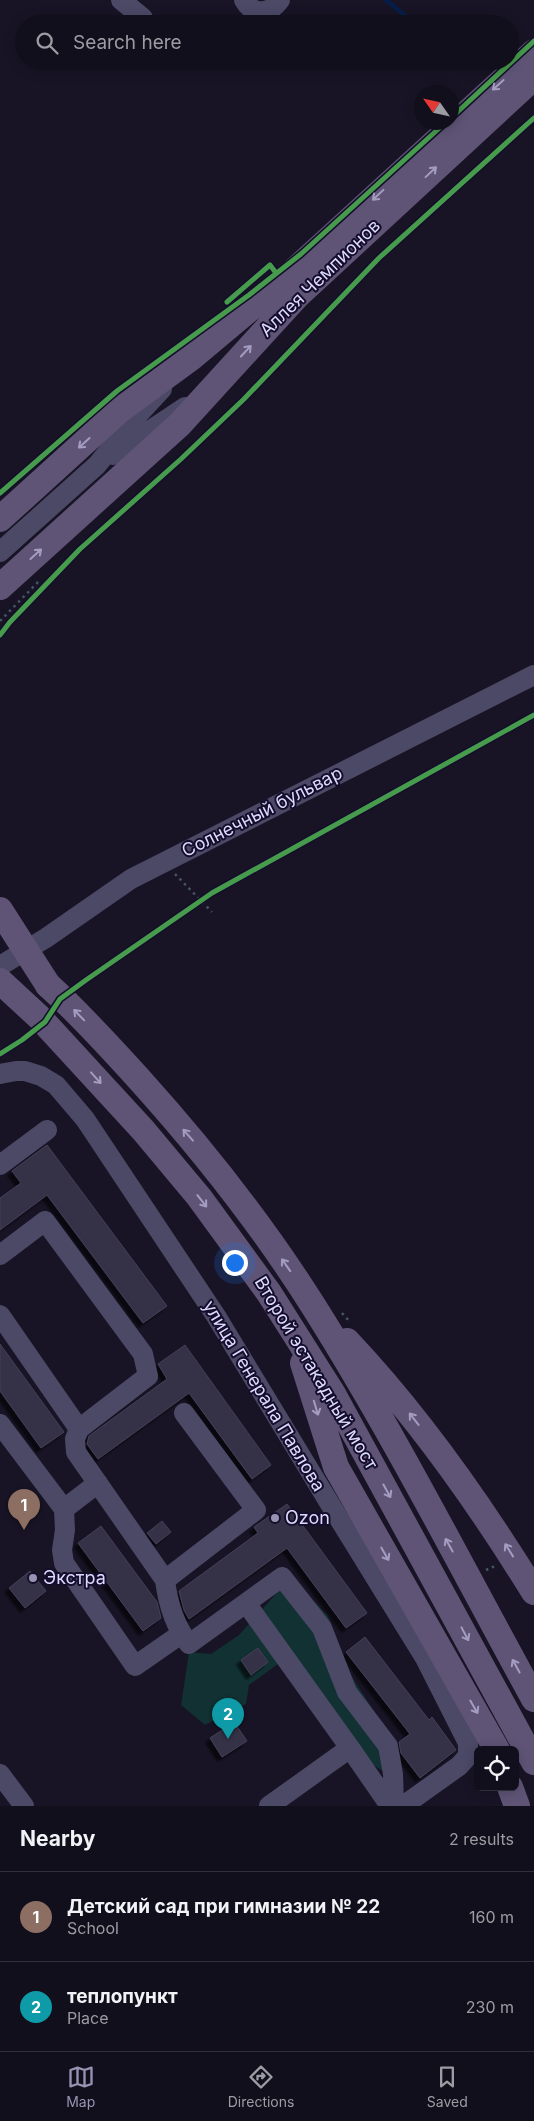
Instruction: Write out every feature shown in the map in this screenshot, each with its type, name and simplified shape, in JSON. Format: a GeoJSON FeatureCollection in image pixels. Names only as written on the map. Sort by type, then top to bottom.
{"type":"FeatureCollection","features":[{"type":"Feature","properties":{"kind":"main road","name":"Аллея Чемпионов"},"geometry":{"type":"LineString","coordinates":[[519,66],[534,52]]}},
{"type":"Feature","properties":{"kind":"main road","name":"Аллея Чемпионов"},"geometry":{"type":"LineString","coordinates":[[191,358],[330,239],[514,70]]}},
{"type":"Feature","properties":{"kind":"main road","name":"Аллея Чемпионов"},"geometry":{"type":"LineString","coordinates":[[213,387],[301,292],[534,77]]}},
{"type":"Feature","properties":{"kind":"main road"},"geometry":{"type":"LineString","coordinates":[[0,520],[120,410],[191,358]]}},
{"type":"Feature","properties":{"kind":"main road"},"geometry":{"type":"LineString","coordinates":[[0,586],[180,424],[213,387]]}},
{"type":"Feature","properties":{"kind":"main road"},"geometry":{"type":"LineString","coordinates":[[0,910],[48,985]]}},
{"type":"Feature","properties":{"kind":"main road","name":"Второй эстакадный мост"},"geometry":{"type":"LineString","coordinates":[[0,938],[122,1060],[192,1140],[248,1212],[313,1305],[397,1449],[534,1699]]}},
{"type":"Feature","properties":{"kind":"main road","name":"Второй эстакадный мост"},"geometry":{"type":"LineString","coordinates":[[0,981],[40,1018],[84,1064],[172,1163],[248,1261],[333,1394],[534,1762]]}},
{"type":"Feature","properties":{"kind":"main road"},"geometry":{"type":"LineString","coordinates":[[313,1305],[371,1367],[456,1472],[507,1547],[534,1592]]}},
{"type":"Feature","properties":{"kind":"main road"},"geometry":{"type":"LineString","coordinates":[[292,1328],[336,1467],[495,1746]]}},
{"type":"Feature","properties":{"kind":"main road"},"geometry":{"type":"LineString","coordinates":[[511,1791],[517,1806]]}},
{"type":"Feature","properties":{"kind":"street"},"geometry":{"type":"LineString","coordinates":[[121,0],[139,15]]}},
{"type":"Feature","properties":{"kind":"street"},"geometry":{"type":"LineString","coordinates":[[244,0],[247,6],[256,12],[266,12],[280,0]]}},
{"type":"Feature","properties":{"kind":"street","name":"Аллея Чемпионов"},"geometry":{"type":"LineString","coordinates":[[97,465],[137,416],[191,358]]}},
{"type":"Feature","properties":{"kind":"street","name":"Аллея Чемпионов"},"geometry":{"type":"LineString","coordinates":[[0,552],[97,465],[213,387]]}},
{"type":"Feature","properties":{"kind":"street","name":"Солнечный бульвар"},"geometry":{"type":"LineString","coordinates":[[0,966],[46,938],[131,879],[534,675]]}},
{"type":"Feature","properties":{"kind":"street","name":"улица Генерала Павлова"},"geometry":{"type":"LineString","coordinates":[[0,1074],[25,1071],[41,1076],[56,1085],[86,1119],[216,1316],[425,1658],[468,1743],[468,1756],[459,1766],[403,1806]]}},
{"type":"Feature","properties":{"kind":"street"},"geometry":{"type":"LineString","coordinates":[[0,1165],[47,1130]]}},
{"type":"Feature","properties":{"kind":"street"},"geometry":{"type":"LineString","coordinates":[[0,1256],[45,1221],[143,1354],[148,1376],[79,1429],[74,1439],[76,1452],[165,1580],[167,1598],[181,1634],[189,1644],[282,1577],[322,1628],[347,1692],[388,1746],[393,1774],[394,1806]]}},
{"type":"Feature","properties":{"kind":"street"},"geometry":{"type":"LineString","coordinates":[[0,1315],[79,1429]]}},
{"type":"Feature","properties":{"kind":"street"},"geometry":{"type":"LineString","coordinates":[[165,1580],[256,1510],[184,1413]]}},
{"type":"Feature","properties":{"kind":"street"},"geometry":{"type":"LineString","coordinates":[[0,1424],[64,1509],[65,1530],[62,1550],[64,1563],[135,1666],[181,1634]]}},
{"type":"Feature","properties":{"kind":"street"},"geometry":{"type":"LineString","coordinates":[[64,1509],[98,1482]]}},
{"type":"Feature","properties":{"kind":"street"},"geometry":{"type":"LineString","coordinates":[[246,1603],[390,1806]]}},
{"type":"Feature","properties":{"kind":"street"},"geometry":{"type":"LineString","coordinates":[[270,1806],[350,1748]]}},
{"type":"Feature","properties":{"kind":"street"},"geometry":{"type":"LineString","coordinates":[[0,1774],[24,1806]]}},
{"type":"Feature","properties":{"kind":"path"},"geometry":{"type":"LineString","coordinates":[[168,860],[176,877],[204,899],[212,912]]}},
{"type":"Feature","properties":{"kind":"path"},"geometry":{"type":"LineString","coordinates":[[193,906],[204,899]]}},
{"type":"Feature","properties":{"kind":"path"},"geometry":{"type":"LineString","coordinates":[[485,1571],[493,1567],[488,1560]]}},
{"type":"Feature","properties":{"kind":"green space"},"geometry":{"type":"Polygon","coordinates":[[[291,1577],[328,1616],[343,1663],[388,1733],[404,1785],[372,1764],[278,1664],[249,1685],[246,1704],[205,1725],[181,1705],[189,1652],[211,1654],[239,1635],[291,1577]]]}},
{"type":"Feature","properties":{"kind":"building"},"geometry":{"type":"Polygon","coordinates":[[[47,1145],[167,1306],[143,1323],[47,1195],[0,1230],[0,1198],[21,1183],[12,1171],[47,1145]]]}},
{"type":"Feature","properties":{"kind":"building"},"geometry":{"type":"Polygon","coordinates":[[[0,1344],[64,1432],[41,1448],[0,1391],[0,1344]]]}},
{"type":"Feature","properties":{"kind":"building"},"geometry":{"type":"Polygon","coordinates":[[[185,1345],[271,1465],[252,1479],[189,1393],[98,1459],[87,1444],[89,1436],[167,1379],[158,1364],[185,1345]]]}},
{"type":"Feature","properties":{"kind":"building"},"geometry":{"type":"Polygon","coordinates":[[[287,1504],[367,1613],[346,1628],[287,1548],[189,1619],[184,1610],[179,1591],[258,1533],[254,1527],[287,1504]]]}},
{"type":"Feature","properties":{"kind":"building"},"geometry":{"type":"Polygon","coordinates":[[[162,1521],[171,1532],[156,1544],[147,1533],[162,1521]]]}},
{"type":"Feature","properties":{"kind":"building"},"geometry":{"type":"Polygon","coordinates":[[[101,1526],[157,1602],[161,1618],[143,1631],[78,1543],[101,1526]]]}},
{"type":"Feature","properties":{"kind":"building"},"geometry":{"type":"Polygon","coordinates":[[[30,1571],[46,1591],[25,1608],[9,1588],[30,1571]]]}},
{"type":"Feature","properties":{"kind":"building"},"geometry":{"type":"Polygon","coordinates":[[[365,1637],[429,1720],[432,1717],[456,1750],[420,1778],[401,1753],[399,1742],[410,1734],[346,1652],[365,1637]]]}},
{"type":"Feature","properties":{"kind":"building"},"geometry":{"type":"Polygon","coordinates":[[[258,1648],[268,1662],[251,1675],[241,1660],[258,1648]]]}},
{"type":"Feature","properties":{"kind":"building"},"geometry":{"type":"Polygon","coordinates":[[[234,1722],[247,1741],[222,1757],[210,1738],[234,1722]]]}},
{"type":"Feature","properties":{"kind":"waterway"},"geometry":{"type":"LineString","coordinates":[[386,0],[404,15]]}},
{"type":"Feature","properties":{"kind":"cycle path"},"geometry":{"type":"LineString","coordinates":[[519,55],[534,41]]}},
{"type":"Feature","properties":{"kind":"cycle path"},"geometry":{"type":"LineString","coordinates":[[459,111],[503,70]]}},
{"type":"Feature","properties":{"kind":"cycle path"},"geometry":{"type":"LineString","coordinates":[[0,635],[10,622],[80,549],[181,459],[244,399],[379,258],[534,118]]}},
{"type":"Feature","properties":{"kind":"cycle path"},"geometry":{"type":"LineString","coordinates":[[0,493],[117,391],[249,295],[301,254],[437,130]]}},
{"type":"Feature","properties":{"kind":"cycle path"},"geometry":{"type":"LineString","coordinates":[[227,302],[270,265],[276,273]]}},
{"type":"Feature","properties":{"kind":"cycle path"},"geometry":{"type":"LineString","coordinates":[[0,1054],[45,1022],[60,999],[212,893],[534,715]]}},
{"type":"Feature","properties":{"kind":"place","name":"Ozon"},"geometry":{"type":"Point","coordinates":[275,1518]}},
{"type":"Feature","properties":{"kind":"place","name":"Детский сад при гимназии № 22"},"geometry":{"type":"Point","coordinates":[24,1530]}},
{"type":"Feature","properties":{"kind":"place","name":"Экстра"},"geometry":{"type":"Point","coordinates":[33,1578]}},
{"type":"Feature","properties":{"kind":"place","name":"теплопункт"},"geometry":{"type":"Point","coordinates":[228,1739]}}]}
